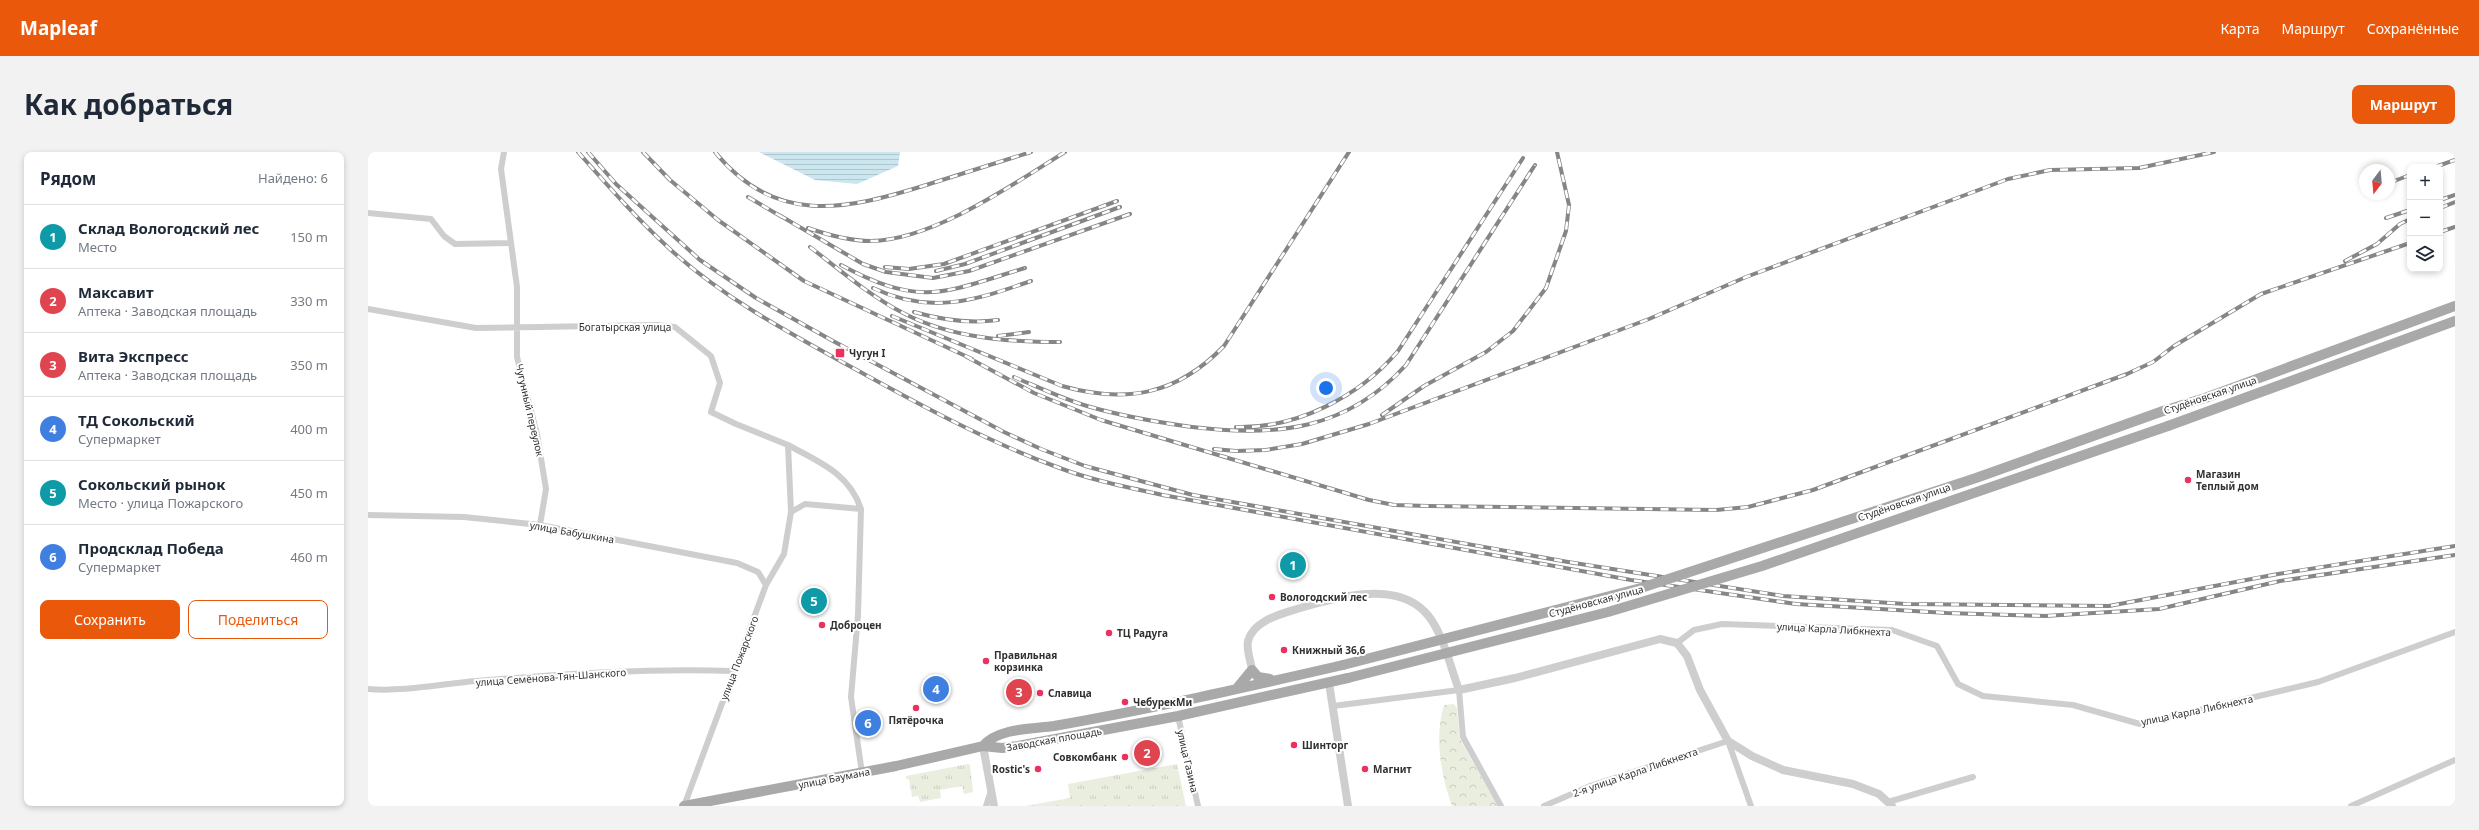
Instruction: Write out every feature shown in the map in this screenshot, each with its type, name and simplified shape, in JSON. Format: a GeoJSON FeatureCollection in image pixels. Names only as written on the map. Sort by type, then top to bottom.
{"type":"FeatureCollection","features":[{"type":"Feature","properties":{"kind":"main road","name":"Студёновская улица"},"geometry":{"type":"LineString","coordinates":[[1343,665],[1641,588],[1976,478],[2163,411],[2205,398],[2455,306]]}},
{"type":"Feature","properties":{"kind":"main road","name":"Студёновская улица"},"geometry":{"type":"LineString","coordinates":[[1348,678],[1608,612],[1762,566],[2168,426],[2455,321]]}},
{"type":"Feature","properties":{"kind":"main road","name":"Заводская площадь"},"geometry":{"type":"LineString","coordinates":[[1343,665],[1078,721],[1006,733],[988,739],[983,746],[1002,748],[1018,746],[1178,716],[1348,678]]}},
{"type":"Feature","properties":{"kind":"main road"},"geometry":{"type":"LineString","coordinates":[[1238,688],[1252,670],[1258,677],[1284,678]]}},
{"type":"Feature","properties":{"kind":"main road","name":"улица Баумана"},"geometry":{"type":"LineString","coordinates":[[684,806],[862,773],[983,746]]}},
{"type":"Feature","properties":{"kind":"street","name":"Чугунный переулок"},"geometry":{"type":"LineString","coordinates":[[504,152],[501,169],[516,286],[517,357],[537,434],[546,489],[540,525]]}},
{"type":"Feature","properties":{"kind":"street"},"geometry":{"type":"LineString","coordinates":[[368,213],[431,219],[444,236],[455,244],[510,243]]}},
{"type":"Feature","properties":{"kind":"street","name":"Богатырская улица"},"geometry":{"type":"LineString","coordinates":[[368,310],[476,328],[517,329],[657,325],[675,327],[711,356],[720,383],[711,412],[788,445]]}},
{"type":"Feature","properties":{"kind":"street"},"geometry":{"type":"LineString","coordinates":[[788,445],[832,468],[855,493],[861,509],[858,615],[850,697],[862,773]]}},
{"type":"Feature","properties":{"kind":"street"},"geometry":{"type":"LineString","coordinates":[[788,445],[791,512],[805,504],[861,509]]}},
{"type":"Feature","properties":{"kind":"street","name":"улица Пожарского"},"geometry":{"type":"LineString","coordinates":[[684,806],[766,585],[784,554],[791,512]]}},
{"type":"Feature","properties":{"kind":"street","name":"улица Бабушкина"},"geometry":{"type":"LineString","coordinates":[[368,515],[464,517],[540,525],[737,563],[758,572],[766,585]]}},
{"type":"Feature","properties":{"kind":"street"},"geometry":{"type":"LineString","coordinates":[[1252,670],[1248,640],[1256,627],[1274,617],[1327,600],[1354,595],[1373,594],[1412,601],[1424,610],[1437,626],[1459,690],[1463,737],[1501,806]]}},
{"type":"Feature","properties":{"kind":"street","name":"улица Карла Либкнехта"},"geometry":{"type":"LineString","coordinates":[[1677,643],[1694,630],[1722,624],[1892,630],[1937,646],[1958,684],[1983,696],[2072,705],[2140,724],[2318,682],[2455,632]]}},
{"type":"Feature","properties":{"kind":"street"},"geometry":{"type":"LineString","coordinates":[[1333,706],[1459,690],[1515,678],[1660,639],[1677,643],[1687,656],[1700,690],[1728,741],[1751,806]]}},
{"type":"Feature","properties":{"kind":"street","name":"улица Семёнова-Тян-Шанского"},"geometry":{"type":"LineString","coordinates":[[368,689],[390,691],[476,681],[672,669],[734,671]]}},
{"type":"Feature","properties":{"kind":"street"},"geometry":{"type":"LineString","coordinates":[[1329,683],[1333,706],[1333,718],[1348,806]]}},
{"type":"Feature","properties":{"kind":"street","name":"улица Газина"},"geometry":{"type":"LineString","coordinates":[[1178,716],[1198,806]]}},
{"type":"Feature","properties":{"kind":"street"},"geometry":{"type":"LineString","coordinates":[[1728,741],[1752,756],[1783,770],[1853,784],[1879,794],[1890,804],[1973,777]]}},
{"type":"Feature","properties":{"kind":"street","name":"2-я улица Карла Либкнехта"},"geometry":{"type":"LineString","coordinates":[[1544,806],[1590,786],[1728,741]]}},
{"type":"Feature","properties":{"kind":"street"},"geometry":{"type":"LineString","coordinates":[[983,746],[994,806]]}},
{"type":"Feature","properties":{"kind":"street"},"geometry":{"type":"LineString","coordinates":[[2351,806],[2455,760]]}},
{"type":"Feature","properties":{"kind":"street"},"geometry":{"type":"LineString","coordinates":[[986,806],[991,790]]}},
{"type":"Feature","properties":{"kind":"green space"},"geometry":{"type":"Polygon","coordinates":[[[1454,704],[1457,709],[1460,739],[1498,806],[1452,806],[1442,769],[1439,730],[1444,705],[1454,704]]]}},
{"type":"Feature","properties":{"kind":"green space"},"geometry":{"type":"Polygon","coordinates":[[[968,764],[970,765],[973,792],[964,794],[962,786],[940,790],[941,798],[920,802],[918,796],[912,797],[909,779],[906,779],[906,776],[968,764]]]}},
{"type":"Feature","properties":{"kind":"green space"},"geometry":{"type":"Polygon","coordinates":[[[1177,764],[1186,806],[1025,806],[1070,798],[1068,784],[1177,764]]]}},
{"type":"Feature","properties":{"kind":"water"},"geometry":{"type":"Polygon","coordinates":[[[759,152],[900,152],[898,166],[857,184],[815,180],[759,152]]]}},
{"type":"Feature","properties":{"kind":"railway"},"geometry":{"type":"LineString","coordinates":[[578,152],[635,215],[672,251],[712,283],[755,312],[821,351],[922,405],[1002,445],[1071,472],[1140,490],[1631,580],[1796,604],[1947,613],[2045,616],[2159,609],[2280,581],[2455,555]]}},
{"type":"Feature","properties":{"kind":"railway"},"geometry":{"type":"LineString","coordinates":[[588,152],[616,184],[700,260],[756,298],[833,341],[1004,432],[1041,449],[1085,466],[1193,495],[1568,562],[1783,596],[1906,604],[2109,606],[2278,574],[2455,546]]}},
{"type":"Feature","properties":{"kind":"railway"},"geometry":{"type":"LineString","coordinates":[[643,152],[670,180],[718,220],[804,281],[972,359]]}},
{"type":"Feature","properties":{"kind":"railway"},"geometry":{"type":"LineString","coordinates":[[715,152],[738,176],[762,192],[787,202],[812,206],[839,205],[866,201],[936,182],[1031,152]]}},
{"type":"Feature","properties":{"kind":"railway"},"geometry":{"type":"LineString","coordinates":[[808,228],[839,237],[871,241],[895,238],[920,231],[946,221],[997,194],[1065,152]]}},
{"type":"Feature","properties":{"kind":"railway"},"geometry":{"type":"LineString","coordinates":[[892,316],[1062,386],[1108,394],[1129,394],[1149,391],[1169,385],[1206,363],[1224,346],[1349,152]]}},
{"type":"Feature","properties":{"kind":"railway"},"geometry":{"type":"LineString","coordinates":[[1382,415],[1424,386],[1486,352],[1513,331],[1546,288],[1566,231],[1569,205],[1557,152]]}},
{"type":"Feature","properties":{"kind":"railway"},"geometry":{"type":"LineString","coordinates":[[1214,449],[1236,451],[1266,450],[1302,444],[1369,424],[1649,319],[1746,277],[2008,179],[2050,170],[2139,168],[2214,152]]}},
{"type":"Feature","properties":{"kind":"railway"},"geometry":{"type":"LineString","coordinates":[[1236,427],[1259,426],[1304,416],[1326,407],[1346,395],[1383,367],[1398,351],[1523,158]]}},
{"type":"Feature","properties":{"kind":"railway"},"geometry":{"type":"LineString","coordinates":[[2443,164],[2455,160]]}},
{"type":"Feature","properties":{"kind":"railway"},"geometry":{"type":"LineString","coordinates":[[1014,377],[1087,406],[1113,413],[1192,427],[1252,431],[1280,429],[1308,424],[1334,416],[1359,404],[1383,387],[1406,365],[1535,165]]}},
{"type":"Feature","properties":{"kind":"railway"},"geometry":{"type":"LineString","coordinates":[[2395,181],[2407,176]]}},
{"type":"Feature","properties":{"kind":"railway"},"geometry":{"type":"LineString","coordinates":[[2443,199],[2455,195]]}},
{"type":"Feature","properties":{"kind":"railway"},"geometry":{"type":"LineString","coordinates":[[748,197],[782,217]]}},
{"type":"Feature","properties":{"kind":"railway"},"geometry":{"type":"LineString","coordinates":[[885,267],[909,269],[944,264],[1117,201]]}},
{"type":"Feature","properties":{"kind":"railway"},"geometry":{"type":"LineString","coordinates":[[2443,207],[2455,202]]}},
{"type":"Feature","properties":{"kind":"railway"},"geometry":{"type":"LineString","coordinates":[[936,271],[965,264],[1120,207]]}},
{"type":"Feature","properties":{"kind":"railway"},"geometry":{"type":"LineString","coordinates":[[2386,218],[2407,211]]}},
{"type":"Feature","properties":{"kind":"railway"},"geometry":{"type":"LineString","coordinates":[[779,215],[863,264],[886,272],[933,278],[969,271],[1130,214]]}},
{"type":"Feature","properties":{"kind":"railway"},"geometry":{"type":"LineString","coordinates":[[2345,261],[2377,244],[2400,224],[2407,220]]}},
{"type":"Feature","properties":{"kind":"railway"},"geometry":{"type":"LineString","coordinates":[[2443,231],[2455,227]]}},
{"type":"Feature","properties":{"kind":"railway"},"geometry":{"type":"LineString","coordinates":[[967,357],[1034,393],[1101,420],[1369,500],[1394,505],[1428,506],[1716,510],[1748,507],[1813,490],[2127,374],[2153,362],[2174,346],[2261,294],[2407,244]]}},
{"type":"Feature","properties":{"kind":"railway"},"geometry":{"type":"LineString","coordinates":[[810,247],[880,300],[923,322],[981,337],[1020,341],[1060,342]]}},
{"type":"Feature","properties":{"kind":"railway"},"geometry":{"type":"LineString","coordinates":[[841,265],[892,287],[913,291],[932,292],[973,284],[1025,268]]}},
{"type":"Feature","properties":{"kind":"railway"},"geometry":{"type":"LineString","coordinates":[[873,288],[894,296],[914,301],[933,303],[971,299],[1031,281]]}},
{"type":"Feature","properties":{"kind":"railway"},"geometry":{"type":"LineString","coordinates":[[914,312],[935,317],[966,321],[977,322],[998,320]]}},
{"type":"Feature","properties":{"kind":"railway"},"geometry":{"type":"LineString","coordinates":[[998,336],[1029,332]]}},
{"type":"Feature","properties":{"kind":"place","name":"Чугун I"},"geometry":{"type":"Point","coordinates":[840,353]}},
{"type":"Feature","properties":{"kind":"place","name":"Магазин Теплый дом"},"geometry":{"type":"Point","coordinates":[2188,480]}},
{"type":"Feature","properties":{"kind":"place","name":"Склад Вологодский лес"},"geometry":{"type":"Point","coordinates":[1293,565]}},
{"type":"Feature","properties":{"kind":"place","name":"Вологодский лес"},"geometry":{"type":"Point","coordinates":[1272,597]}},
{"type":"Feature","properties":{"kind":"place","name":"Сокольский рынок"},"geometry":{"type":"Point","coordinates":[814,601]}},
{"type":"Feature","properties":{"kind":"place","name":"Доброцен"},"geometry":{"type":"Point","coordinates":[822,625]}},
{"type":"Feature","properties":{"kind":"place","name":"ТЦ Радуга"},"geometry":{"type":"Point","coordinates":[1109,633]}},
{"type":"Feature","properties":{"kind":"place","name":"Книжный 36,6"},"geometry":{"type":"Point","coordinates":[1284,650]}},
{"type":"Feature","properties":{"kind":"place","name":"Правильная корзинка"},"geometry":{"type":"Point","coordinates":[986,661]}},
{"type":"Feature","properties":{"kind":"place","name":"ТД Сокольский"},"geometry":{"type":"Point","coordinates":[936,689]}},
{"type":"Feature","properties":{"kind":"place","name":"Вита Экспресс"},"geometry":{"type":"Point","coordinates":[1019,692]}},
{"type":"Feature","properties":{"kind":"place","name":"Славица"},"geometry":{"type":"Point","coordinates":[1040,693]}},
{"type":"Feature","properties":{"kind":"place","name":"ЧебурекМи"},"geometry":{"type":"Point","coordinates":[1125,702]}},
{"type":"Feature","properties":{"kind":"place","name":"Пятёрочка"},"geometry":{"type":"Point","coordinates":[916,708]}},
{"type":"Feature","properties":{"kind":"place","name":"Продсклад Победа"},"geometry":{"type":"Point","coordinates":[868,723]}},
{"type":"Feature","properties":{"kind":"place","name":"Шинторг"},"geometry":{"type":"Point","coordinates":[1294,745]}},
{"type":"Feature","properties":{"kind":"place","name":"Максавит"},"geometry":{"type":"Point","coordinates":[1147,753]}},
{"type":"Feature","properties":{"kind":"place","name":"Совкомбанк"},"geometry":{"type":"Point","coordinates":[1125,757]}},
{"type":"Feature","properties":{"kind":"place","name":"Rostic's"},"geometry":{"type":"Point","coordinates":[1038,769]}},
{"type":"Feature","properties":{"kind":"place","name":"Магнит"},"geometry":{"type":"Point","coordinates":[1365,769]}}]}
